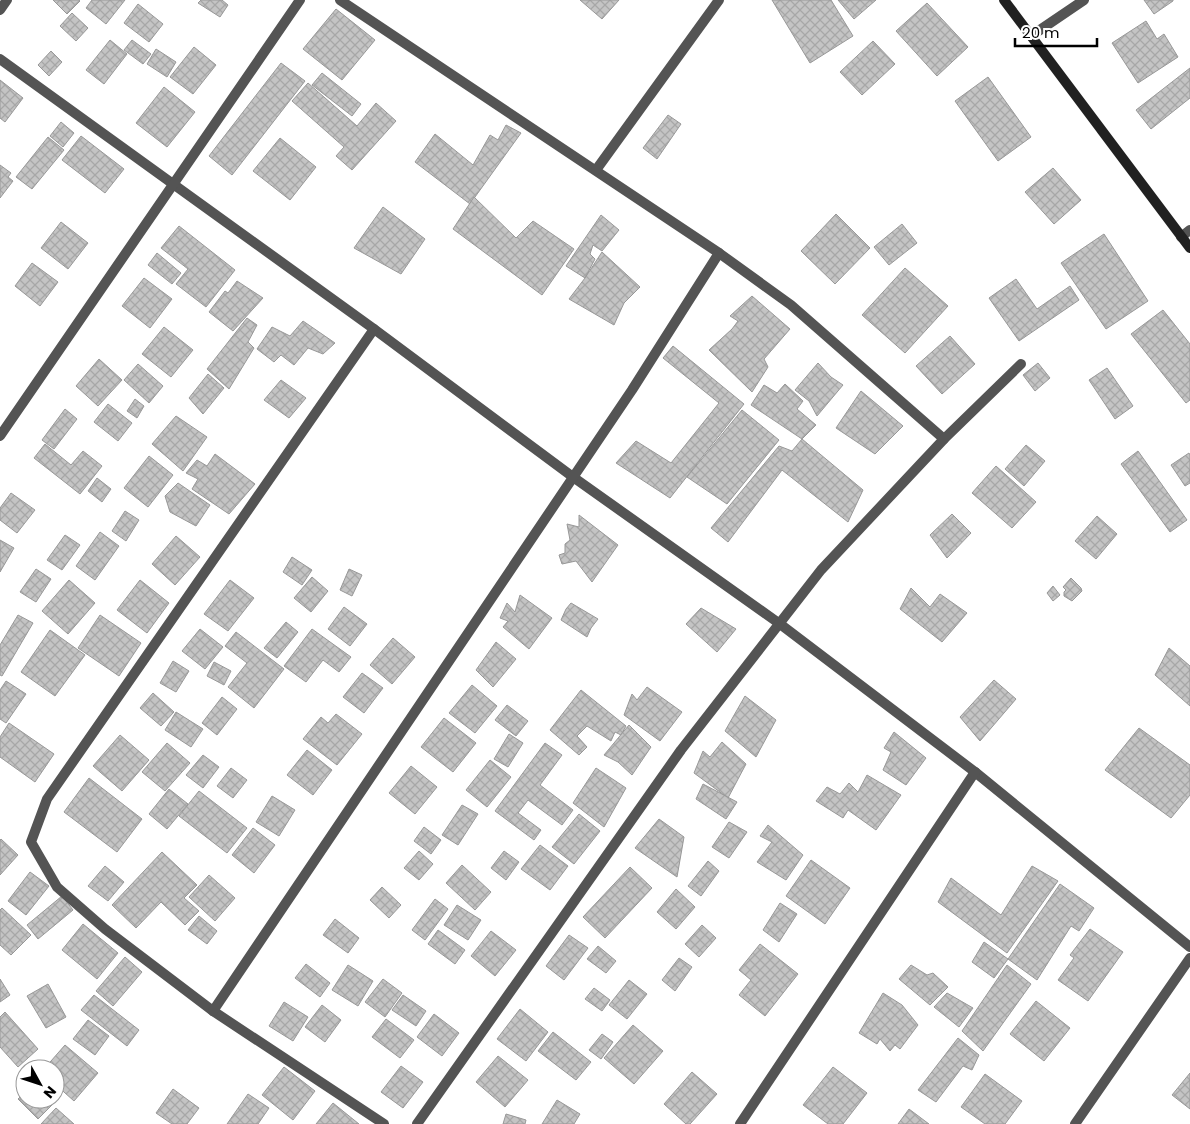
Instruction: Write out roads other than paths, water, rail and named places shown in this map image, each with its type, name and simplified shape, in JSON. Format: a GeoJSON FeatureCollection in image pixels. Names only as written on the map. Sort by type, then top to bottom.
{"type":"FeatureCollection","features":[{"type":"Feature","properties":{"kind":"main road"},"geometry":{"type":"LineString","coordinates":[[1004,0],[1190,248]]}},
{"type":"Feature","properties":{"kind":"street"},"geometry":{"type":"LineString","coordinates":[[0,10],[6,0]]}},
{"type":"Feature","properties":{"kind":"street"},"geometry":{"type":"LineString","coordinates":[[0,436],[300,0]]}},
{"type":"Feature","properties":{"kind":"street"},"geometry":{"type":"LineString","coordinates":[[340,0],[720,253],[791,305],[944,439]]}},
{"type":"Feature","properties":{"kind":"street"},"geometry":{"type":"LineString","coordinates":[[596,170],[719,0]]}},
{"type":"Feature","properties":{"kind":"street"},"geometry":{"type":"LineString","coordinates":[[1031,36],[1084,0]]}},
{"type":"Feature","properties":{"kind":"street"},"geometry":{"type":"LineString","coordinates":[[0,59],[374,329],[573,477],[780,624],[975,772],[1190,947]]}},
{"type":"Feature","properties":{"kind":"street"},"geometry":{"type":"LineString","coordinates":[[1182,237],[1190,230]]}},
{"type":"Feature","properties":{"kind":"street"},"geometry":{"type":"LineString","coordinates":[[213,1011],[632,390],[720,253]]}},
{"type":"Feature","properties":{"kind":"street"},"geometry":{"type":"LineString","coordinates":[[374,329],[47,799],[31,842],[57,887],[105,929],[213,1011],[384,1124]]}},
{"type":"Feature","properties":{"kind":"street"},"geometry":{"type":"LineString","coordinates":[[417,1124],[681,750],[821,570],[944,439],[1021,364]]}},
{"type":"Feature","properties":{"kind":"street"},"geometry":{"type":"LineString","coordinates":[[740,1124],[975,772]]}},
{"type":"Feature","properties":{"kind":"street"},"geometry":{"type":"LineString","coordinates":[[1074,1124],[1190,958]]}}]}
